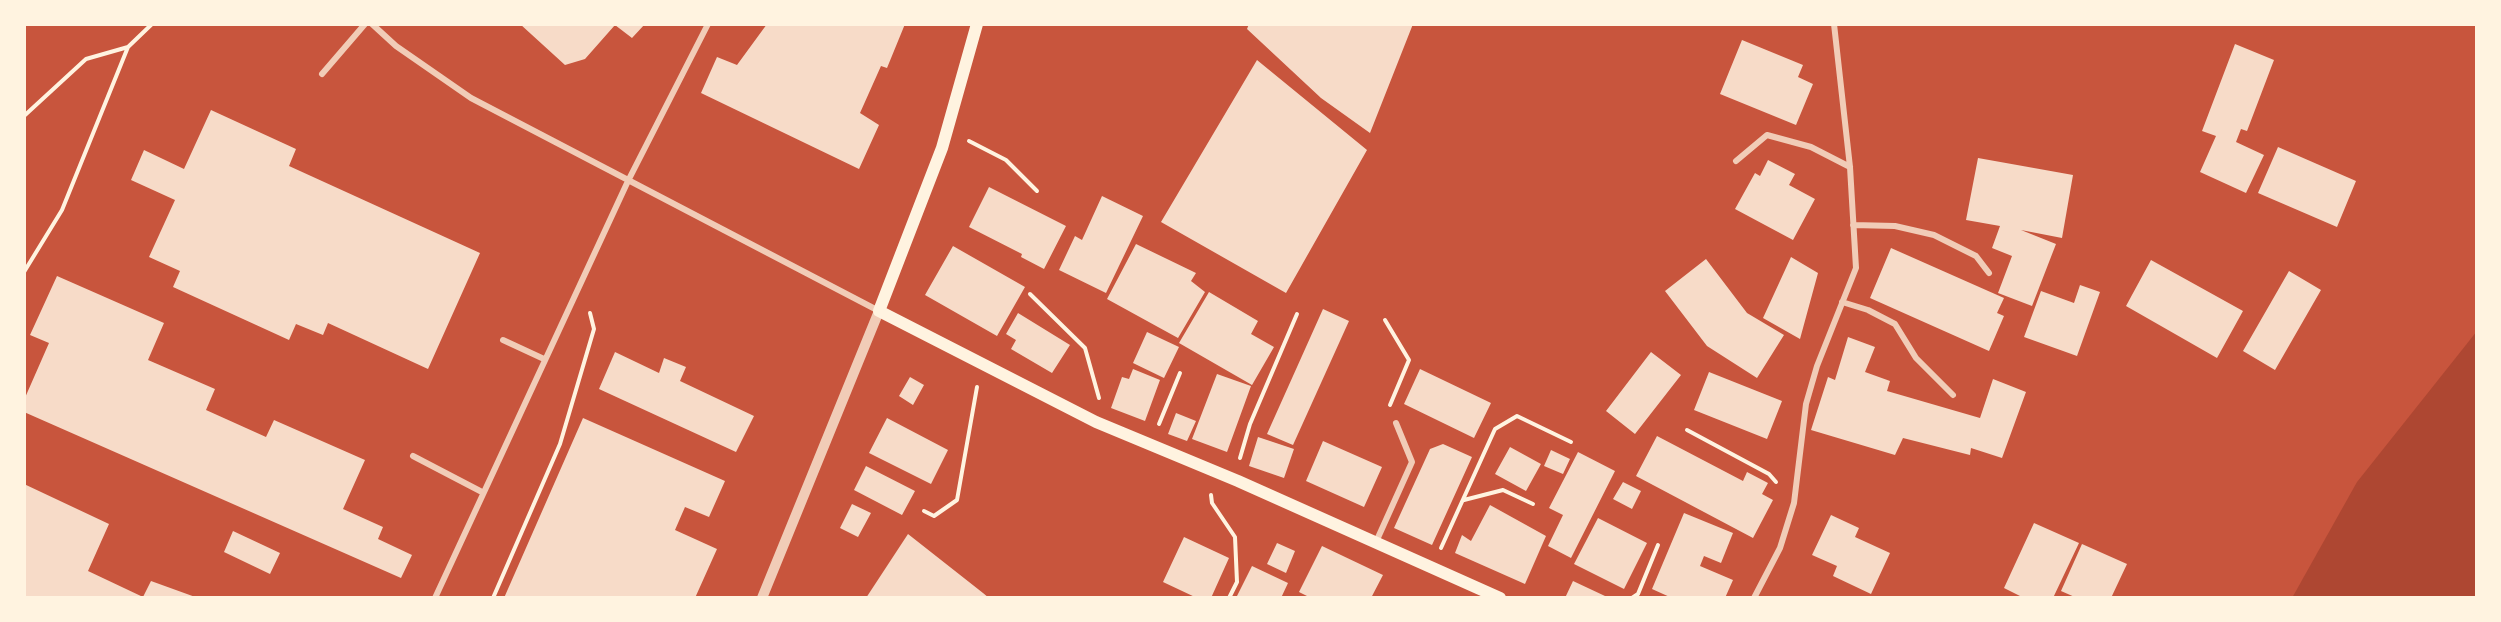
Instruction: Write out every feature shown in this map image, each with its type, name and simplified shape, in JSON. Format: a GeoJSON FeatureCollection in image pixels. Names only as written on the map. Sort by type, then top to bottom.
{"type":"FeatureCollection","features":[{"type":"Feature","properties":{"kind":"main road"},"geometry":{"type":"LineString","coordinates":[[977,24],[948,128],[879,311],[1098,423],[1234,479],[1500,598]]}},
{"type":"Feature","properties":{"kind":"street"},"geometry":{"type":"LineString","coordinates":[[322,74],[364,24]]}},
{"type":"Feature","properties":{"kind":"street"},"geometry":{"type":"LineString","coordinates":[[372,24],[396,46],[471,98],[879,311],[762,598]]}},
{"type":"Feature","properties":{"kind":"street"},"geometry":{"type":"LineString","coordinates":[[435,598],[482,492],[628,181],[708,24]]}},
{"type":"Feature","properties":{"kind":"street"},"geometry":{"type":"LineString","coordinates":[[1754,598],[1780,548],[1794,503],[1806,404],[1817,366],[1856,268],[1850,167],[1834,24]]}},
{"type":"Feature","properties":{"kind":"street"},"geometry":{"type":"LineString","coordinates":[[1736,161],[1767,135],[1811,147],[1850,167]]}},
{"type":"Feature","properties":{"kind":"street"},"geometry":{"type":"LineString","coordinates":[[1853,225],[1895,226],[1934,235],[1976,256],[1989,273]]}},
{"type":"Feature","properties":{"kind":"street"},"geometry":{"type":"LineString","coordinates":[[1842,303],[1868,310],[1895,324],[1916,358],[1953,395]]}},
{"type":"Feature","properties":{"kind":"street"},"geometry":{"type":"LineString","coordinates":[[503,340],[544,359]]}},
{"type":"Feature","properties":{"kind":"street"},"geometry":{"type":"LineString","coordinates":[[1376,543],[1412,462],[1396,423]]}},
{"type":"Feature","properties":{"kind":"street"},"geometry":{"type":"LineString","coordinates":[[413,456],[482,492]]}},
{"type":"Feature","properties":{"kind":"path"},"geometry":{"type":"LineString","coordinates":[[24,116],[86,59],[128,46],[152,24]]}},
{"type":"Feature","properties":{"kind":"path"},"geometry":{"type":"LineString","coordinates":[[24,272],[62,210],[128,46]]}},
{"type":"Feature","properties":{"kind":"path"},"geometry":{"type":"LineString","coordinates":[[948,128],[1006,160],[1037,191]]}},
{"type":"Feature","properties":{"kind":"path"},"geometry":{"type":"LineString","coordinates":[[493,598],[560,444],[594,329],[581,281]]}},
{"type":"Feature","properties":{"kind":"path"},"geometry":{"type":"LineString","coordinates":[[1030,294],[1085,348],[1090,371],[1099,394],[1098,423]]}},
{"type":"Feature","properties":{"kind":"path"},"geometry":{"type":"LineString","coordinates":[[1234,479],[1250,424],[1297,314]]}},
{"type":"Feature","properties":{"kind":"path"},"geometry":{"type":"LineString","coordinates":[[1385,320],[1408,360],[1390,402],[1396,423]]}},
{"type":"Feature","properties":{"kind":"path"},"geometry":{"type":"LineString","coordinates":[[924,511],[934,516],[957,500],[980,363]]}},
{"type":"Feature","properties":{"kind":"path"},"geometry":{"type":"LineString","coordinates":[[1150,444],[1180,373]]}},
{"type":"Feature","properties":{"kind":"path"},"geometry":{"type":"LineString","coordinates":[[1431,567],[1495,429],[1517,416],[1570,442]]}},
{"type":"Feature","properties":{"kind":"path"},"geometry":{"type":"LineString","coordinates":[[1687,430],[1769,474],[1794,503]]}},
{"type":"Feature","properties":{"kind":"path"},"geometry":{"type":"LineString","coordinates":[[1206,468],[1212,503],[1235,537],[1237,582],[1229,598]]}},
{"type":"Feature","properties":{"kind":"path"},"geometry":{"type":"LineString","coordinates":[[1463,500],[1503,490],[1533,504]]}},
{"type":"Feature","properties":{"kind":"path"},"geometry":{"type":"LineString","coordinates":[[1632,598],[1638,594],[1658,545]]}},
{"type":"Feature","properties":{"kind":"shaded area"},"geometry":{"type":"Polygon","coordinates":[[[2477,331],[2477,598],[2292,598],[2357,482],[2477,331]]]}},
{"type":"Feature","properties":{"kind":"building"},"geometry":{"type":"Polygon","coordinates":[[[520,24],[645,24],[632,38],[615,25],[585,59],[565,65],[520,24]]]}},
{"type":"Feature","properties":{"kind":"building"},"geometry":{"type":"Polygon","coordinates":[[[767,24],[905,24],[887,68],[881,66],[860,113],[879,125],[859,169],[701,93],[717,57],[737,65],[767,24]]]}},
{"type":"Feature","properties":{"kind":"building"},"geometry":{"type":"Polygon","coordinates":[[[1249,24],[1413,24],[1370,133],[1321,98],[1247,29],[1249,24]]]}},
{"type":"Feature","properties":{"kind":"building"},"geometry":{"type":"Polygon","coordinates":[[[1742,40],[1803,65],[1798,77],[1813,84],[1796,125],[1720,94],[1742,40]]]}},
{"type":"Feature","properties":{"kind":"building"},"geometry":{"type":"Polygon","coordinates":[[[2235,44],[2274,60],[2247,131],[2241,129],[2236,142],[2264,155],[2246,193],[2200,172],[2216,136],[2202,131],[2235,44]]]}},
{"type":"Feature","properties":{"kind":"building"},"geometry":{"type":"Polygon","coordinates":[[[1257,60],[1367,150],[1286,293],[1161,222],[1257,60]]]}},
{"type":"Feature","properties":{"kind":"building"},"geometry":{"type":"Polygon","coordinates":[[[211,110],[296,149],[289,166],[480,253],[428,369],[328,323],[323,335],[296,324],[289,340],[173,287],[180,271],[149,257],[175,200],[131,180],[144,150],[184,169],[211,110]]]}},
{"type":"Feature","properties":{"kind":"building"},"geometry":{"type":"Polygon","coordinates":[[[2278,147],[2356,181],[2337,227],[2258,193],[2278,147]]]}},
{"type":"Feature","properties":{"kind":"building"},"geometry":{"type":"Polygon","coordinates":[[[1978,158],[2073,175],[2062,238],[2021,230],[2056,244],[2032,306],[1998,293],[2012,256],[1992,248],[2000,226],[1966,220],[1978,158]]]}},
{"type":"Feature","properties":{"kind":"building"},"geometry":{"type":"Polygon","coordinates":[[[1768,160],[1795,174],[1789,185],[1815,199],[1793,240],[1735,209],[1755,173],[1760,176],[1768,160]]]}},
{"type":"Feature","properties":{"kind":"building"},"geometry":{"type":"Polygon","coordinates":[[[989,187],[1066,226],[1044,269],[1021,257],[1022,254],[969,227],[989,187]]]}},
{"type":"Feature","properties":{"kind":"building"},"geometry":{"type":"Polygon","coordinates":[[[1102,196],[1143,216],[1106,293],[1059,270],[1075,236],[1082,240],[1102,196]]]}},
{"type":"Feature","properties":{"kind":"building"},"geometry":{"type":"Polygon","coordinates":[[[1136,244],[1196,273],[1191,281],[1205,292],[1178,338],[1107,299],[1136,244]]]}},
{"type":"Feature","properties":{"kind":"building"},"geometry":{"type":"Polygon","coordinates":[[[953,246],[1025,287],[997,336],[925,295],[953,246]]]}},
{"type":"Feature","properties":{"kind":"building"},"geometry":{"type":"Polygon","coordinates":[[[1891,248],[2004,298],[1997,313],[2004,316],[1989,351],[1870,298],[1891,248]]]}},
{"type":"Feature","properties":{"kind":"building"},"geometry":{"type":"Polygon","coordinates":[[[1791,257],[1818,273],[1800,339],[1763,318],[1791,257]]]}},
{"type":"Feature","properties":{"kind":"building"},"geometry":{"type":"Polygon","coordinates":[[[1706,259],[1747,313],[1784,335],[1757,378],[1707,346],[1665,291],[1706,259]]]}},
{"type":"Feature","properties":{"kind":"building"},"geometry":{"type":"Polygon","coordinates":[[[2151,260],[2243,311],[2217,358],[2126,306],[2151,260]]]}},
{"type":"Feature","properties":{"kind":"building"},"geometry":{"type":"Polygon","coordinates":[[[2289,271],[2321,290],[2275,370],[2243,351],[2289,271]]]}},
{"type":"Feature","properties":{"kind":"building"},"geometry":{"type":"Polygon","coordinates":[[[57,276],[164,323],[148,360],[215,389],[206,410],[266,437],[274,420],[365,460],[343,509],[383,527],[378,539],[412,555],[401,578],[24,412],[24,400],[49,343],[30,335],[57,276]]]}},
{"type":"Feature","properties":{"kind":"building"},"geometry":{"type":"Polygon","coordinates":[[[2080,285],[2100,292],[2077,356],[2024,337],[2041,291],[2074,303],[2080,285]]]}},
{"type":"Feature","properties":{"kind":"building"},"geometry":{"type":"Polygon","coordinates":[[[1209,292],[1258,321],[1251,334],[1274,347],[1252,385],[1179,343],[1209,292]]]}},
{"type":"Feature","properties":{"kind":"building"},"geometry":{"type":"Polygon","coordinates":[[[1323,309],[1349,321],[1293,445],[1267,434],[1323,309]]]}},
{"type":"Feature","properties":{"kind":"building"},"geometry":{"type":"Polygon","coordinates":[[[1018,313],[1070,345],[1052,373],[1011,349],[1016,340],[1006,334],[1018,313]]]}},
{"type":"Feature","properties":{"kind":"building"},"geometry":{"type":"Polygon","coordinates":[[[1147,332],[1179,347],[1164,378],[1133,363],[1147,332]]]}},
{"type":"Feature","properties":{"kind":"building"},"geometry":{"type":"Polygon","coordinates":[[[1848,337],[1875,347],[1865,372],[1890,381],[1887,391],[1980,418],[1993,379],[2026,392],[2002,458],[1971,448],[1970,455],[1903,438],[1895,455],[1811,430],[1828,377],[1835,380],[1848,337]]]}},
{"type":"Feature","properties":{"kind":"building"},"geometry":{"type":"Polygon","coordinates":[[[615,352],[659,373],[664,358],[686,367],[680,381],[754,416],[736,452],[599,389],[615,352]]]}},
{"type":"Feature","properties":{"kind":"building"},"geometry":{"type":"Polygon","coordinates":[[[1651,352],[1681,375],[1635,434],[1606,411],[1651,352]]]}},
{"type":"Feature","properties":{"kind":"building"},"geometry":{"type":"Polygon","coordinates":[[[1133,369],[1160,380],[1145,421],[1111,408],[1122,377],[1129,379],[1133,369]]]}},
{"type":"Feature","properties":{"kind":"building"},"geometry":{"type":"Polygon","coordinates":[[[1420,369],[1491,403],[1474,438],[1404,404],[1420,369]]]}},
{"type":"Feature","properties":{"kind":"building"},"geometry":{"type":"Polygon","coordinates":[[[1709,372],[1782,401],[1767,439],[1694,410],[1709,372]]]}},
{"type":"Feature","properties":{"kind":"building"},"geometry":{"type":"Polygon","coordinates":[[[1217,374],[1251,386],[1227,452],[1192,439],[1217,374]]]}},
{"type":"Feature","properties":{"kind":"building"},"geometry":{"type":"Polygon","coordinates":[[[910,377],[924,385],[913,405],[899,396],[910,377]]]}},
{"type":"Feature","properties":{"kind":"building"},"geometry":{"type":"Polygon","coordinates":[[[1176,413],[1196,421],[1187,441],[1168,434],[1176,413]]]}},
{"type":"Feature","properties":{"kind":"building"},"geometry":{"type":"Polygon","coordinates":[[[583,418],[725,481],[709,517],[685,507],[675,530],[717,549],[695,598],[504,598],[583,418]]]}},
{"type":"Feature","properties":{"kind":"building"},"geometry":{"type":"Polygon","coordinates":[[[887,418],[948,450],[931,484],[869,453],[887,418]]]}},
{"type":"Feature","properties":{"kind":"building"},"geometry":{"type":"Polygon","coordinates":[[[1657,436],[1743,481],[1747,472],[1768,483],[1762,494],[1773,500],[1753,538],[1636,476],[1657,436]]]}},
{"type":"Feature","properties":{"kind":"building"},"geometry":{"type":"Polygon","coordinates":[[[1258,437],[1294,449],[1284,478],[1249,466],[1258,437]]]}},
{"type":"Feature","properties":{"kind":"building"},"geometry":{"type":"Polygon","coordinates":[[[1323,441],[1382,467],[1364,507],[1306,481],[1323,441]]]}},
{"type":"Feature","properties":{"kind":"building"},"geometry":{"type":"Polygon","coordinates":[[[1443,444],[1472,457],[1432,545],[1394,528],[1430,449],[1443,444]]]}},
{"type":"Feature","properties":{"kind":"building"},"geometry":{"type":"Polygon","coordinates":[[[1510,447],[1541,464],[1526,491],[1495,474],[1510,447]]]}},
{"type":"Feature","properties":{"kind":"building"},"geometry":{"type":"Polygon","coordinates":[[[1551,450],[1570,459],[1563,474],[1544,466],[1551,450]]]}},
{"type":"Feature","properties":{"kind":"building"},"geometry":{"type":"Polygon","coordinates":[[[1578,452],[1615,471],[1571,558],[1548,546],[1563,515],[1549,508],[1578,452]]]}},
{"type":"Feature","properties":{"kind":"building"},"geometry":{"type":"Polygon","coordinates":[[[866,466],[915,491],[902,515],[854,490],[866,466]]]}},
{"type":"Feature","properties":{"kind":"building"},"geometry":{"type":"Polygon","coordinates":[[[1623,482],[1641,491],[1632,509],[1613,499],[1623,482]]]}},
{"type":"Feature","properties":{"kind":"building"},"geometry":{"type":"Polygon","coordinates":[[[24,484],[109,524],[88,571],[143,597],[151,581],[198,598],[24,598],[24,484]]]}},
{"type":"Feature","properties":{"kind":"building"},"geometry":{"type":"Polygon","coordinates":[[[852,504],[871,513],[858,537],[840,528],[852,504]]]}},
{"type":"Feature","properties":{"kind":"building"},"geometry":{"type":"Polygon","coordinates":[[[1490,505],[1546,536],[1525,584],[1455,553],[1462,535],[1471,541],[1490,505]]]}},
{"type":"Feature","properties":{"kind":"building"},"geometry":{"type":"Polygon","coordinates":[[[1684,513],[1733,533],[1721,563],[1704,556],[1700,566],[1733,580],[1725,598],[1672,598],[1652,589],[1684,513]]]}},
{"type":"Feature","properties":{"kind":"building"},"geometry":{"type":"Polygon","coordinates":[[[1831,515],[1859,528],[1855,537],[1890,553],[1871,594],[1833,576],[1837,566],[1812,555],[1831,515]]]}},
{"type":"Feature","properties":{"kind":"building"},"geometry":{"type":"Polygon","coordinates":[[[1598,518],[1647,543],[1624,589],[1574,564],[1598,518]]]}},
{"type":"Feature","properties":{"kind":"building"},"geometry":{"type":"Polygon","coordinates":[[[2034,523],[2079,543],[2053,598],[2024,598],[2004,588],[2034,523]]]}},
{"type":"Feature","properties":{"kind":"building"},"geometry":{"type":"Polygon","coordinates":[[[233,531],[280,553],[270,574],[224,552],[233,531]]]}},
{"type":"Feature","properties":{"kind":"building"},"geometry":{"type":"Polygon","coordinates":[[[908,534],[983,593],[989,598],[866,598],[908,534]]]}},
{"type":"Feature","properties":{"kind":"building"},"geometry":{"type":"Polygon","coordinates":[[[1184,537],[1229,558],[1211,598],[1197,598],[1163,582],[1184,537]]]}},
{"type":"Feature","properties":{"kind":"building"},"geometry":{"type":"Polygon","coordinates":[[[1277,543],[1295,551],[1286,573],[1267,564],[1277,543]]]}},
{"type":"Feature","properties":{"kind":"building"},"geometry":{"type":"Polygon","coordinates":[[[2082,544],[2127,564],[2111,598],[2077,598],[2061,591],[2082,544]]]}},
{"type":"Feature","properties":{"kind":"building"},"geometry":{"type":"Polygon","coordinates":[[[1322,546],[1383,575],[1371,598],[1311,598],[1299,592],[1322,546]]]}},
{"type":"Feature","properties":{"kind":"building"},"geometry":{"type":"Polygon","coordinates":[[[1252,566],[1288,583],[1281,598],[1236,598],[1252,566]]]}},
{"type":"Feature","properties":{"kind":"building"},"geometry":{"type":"Polygon","coordinates":[[[1573,581],[1605,596],[1604,598],[1565,598],[1573,581]]]}}]}
